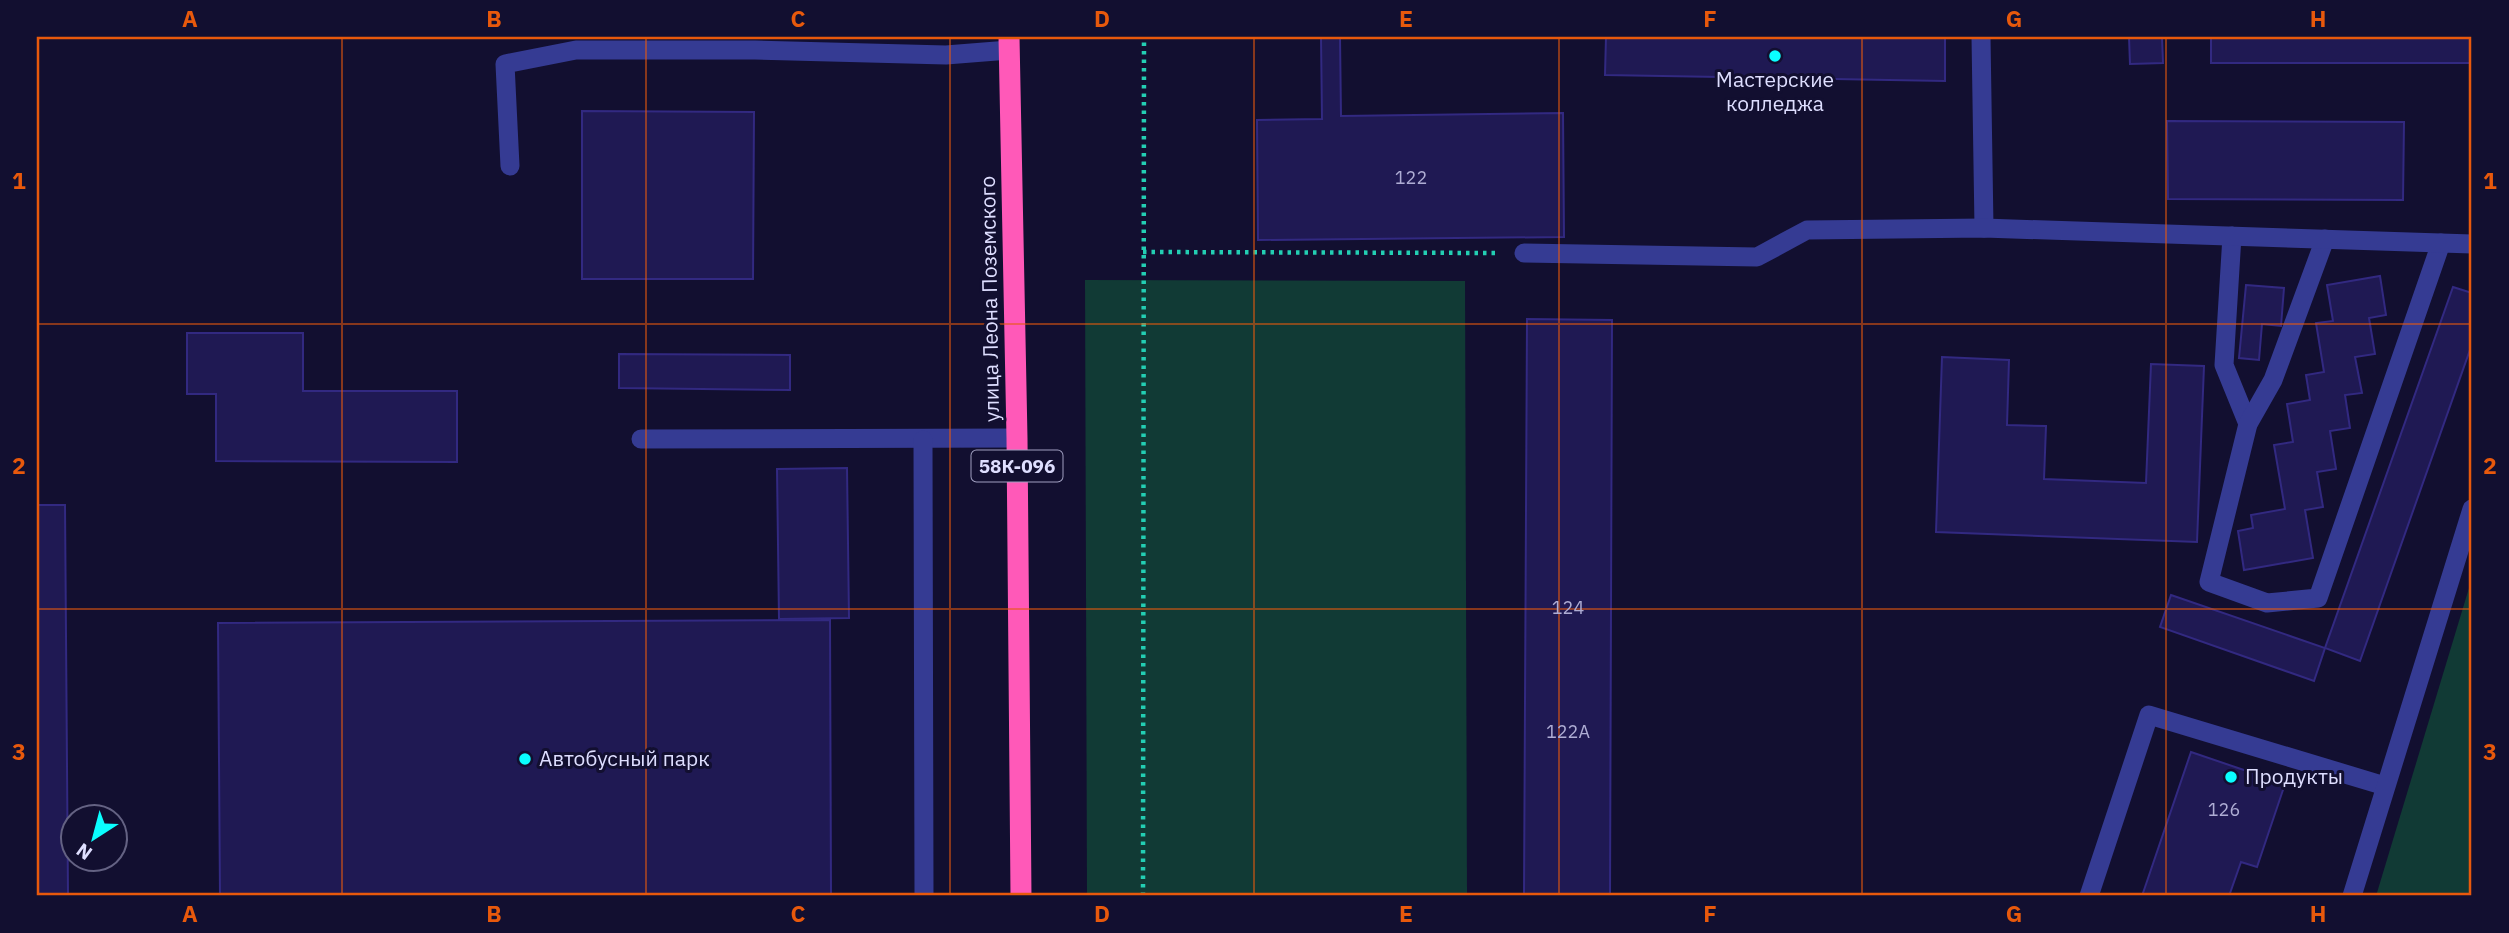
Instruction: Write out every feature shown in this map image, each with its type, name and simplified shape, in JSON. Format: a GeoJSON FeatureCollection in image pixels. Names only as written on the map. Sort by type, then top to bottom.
{"type":"FeatureCollection","features":[{"type":"Feature","properties":{"kind":"highway","name":"улица Леона Поземского"},"geometry":{"type":"LineString","coordinates":[[1009,43],[1017,438],[1021,896]]}},
{"type":"Feature","properties":{"kind":"lane"},"geometry":{"type":"LineString","coordinates":[[1981,37],[1984,228]]}},
{"type":"Feature","properties":{"kind":"lane"},"geometry":{"type":"LineString","coordinates":[[510,166],[505,64],[576,50],[946,54],[1009,43]]}},
{"type":"Feature","properties":{"kind":"lane"},"geometry":{"type":"LineString","coordinates":[[1524,253],[1757,257],[1807,230],[1984,228],[2472,244]]}},
{"type":"Feature","properties":{"kind":"lane"},"geometry":{"type":"LineString","coordinates":[[2232,236],[2224,365],[2248,424]]}},
{"type":"Feature","properties":{"kind":"lane"},"geometry":{"type":"LineString","coordinates":[[2325,239],[2273,380],[2248,424],[2209,582],[2267,603],[2318,598],[2441,243]]}},
{"type":"Feature","properties":{"kind":"lane"},"geometry":{"type":"LineString","coordinates":[[641,439],[1017,438]]}},
{"type":"Feature","properties":{"kind":"lane"},"geometry":{"type":"LineString","coordinates":[[923,440],[924,896]]}},
{"type":"Feature","properties":{"kind":"lane"},"geometry":{"type":"LineString","coordinates":[[2352,896],[2472,509]]}},
{"type":"Feature","properties":{"kind":"lane"},"geometry":{"type":"LineString","coordinates":[[2089,896],[2149,715],[2385,786]]}},
{"type":"Feature","properties":{"kind":"path"},"geometry":{"type":"LineString","coordinates":[[1143,896],[1144,37]]}},
{"type":"Feature","properties":{"kind":"path"},"geometry":{"type":"LineString","coordinates":[[1143,251],[1524,253]]}},
{"type":"Feature","properties":{"kind":"green space"},"geometry":{"type":"Polygon","coordinates":[[[1085,280],[1465,281],[1467,896],[1087,896],[1085,280]]]}},
{"type":"Feature","properties":{"kind":"green space"},"geometry":{"type":"Polygon","coordinates":[[[2472,578],[2472,896],[2376,896],[2472,578]]]}},
{"type":"Feature","properties":{"kind":"building"},"geometry":{"type":"Polygon","coordinates":[[[1321,37],[1340,37],[1341,116],[1563,113],[1564,237],[1258,240],[1257,120],[1322,119],[1321,37]]]}},
{"type":"Feature","properties":{"kind":"building","name":"Мастерские колледжа"},"geometry":{"type":"Polygon","coordinates":[[[1606,37],[1945,37],[1945,81],[1605,75],[1606,37]]]}},
{"type":"Feature","properties":{"kind":"building"},"geometry":{"type":"Polygon","coordinates":[[[2129,37],[2162,37],[2163,63],[2130,64],[2129,37]]]}},
{"type":"Feature","properties":{"kind":"building"},"geometry":{"type":"Polygon","coordinates":[[[2211,37],[2472,37],[2472,63],[2211,63],[2211,37]]]}},
{"type":"Feature","properties":{"kind":"building"},"geometry":{"type":"Polygon","coordinates":[[[582,111],[754,112],[753,279],[582,279],[582,111]]]}},
{"type":"Feature","properties":{"kind":"building"},"geometry":{"type":"Polygon","coordinates":[[[2167,121],[2404,122],[2403,200],[2168,199],[2167,121]]]}},
{"type":"Feature","properties":{"kind":"building"},"geometry":{"type":"Polygon","coordinates":[[[2380,276],[2386,315],[2369,318],[2375,354],[2355,357],[2362,393],[2345,395],[2350,428],[2330,431],[2336,469],[2317,472],[2323,507],[2305,510],[2313,558],[2244,570],[2238,531],[2253,528],[2251,515],[2285,509],[2274,445],[2293,442],[2287,404],[2310,400],[2306,375],[2324,372],[2316,323],[2333,321],[2327,285],[2380,276]]]}},
{"type":"Feature","properties":{"kind":"building"},"geometry":{"type":"Polygon","coordinates":[[[2246,285],[2284,288],[2281,326],[2262,324],[2259,360],[2239,358],[2246,285]]]}},
{"type":"Feature","properties":{"kind":"building"},"geometry":{"type":"Polygon","coordinates":[[[2453,287],[2472,293],[2472,344],[2360,661],[2325,648],[2453,287]]]}},
{"type":"Feature","properties":{"kind":"building"},"geometry":{"type":"Polygon","coordinates":[[[1527,319],[1612,320],[1610,896],[1524,896],[1527,319]]]}},
{"type":"Feature","properties":{"kind":"building"},"geometry":{"type":"Polygon","coordinates":[[[187,333],[303,333],[303,391],[457,391],[457,462],[216,461],[216,394],[187,394],[187,333]]]}},
{"type":"Feature","properties":{"kind":"building"},"geometry":{"type":"Polygon","coordinates":[[[619,354],[790,355],[790,390],[619,388],[619,354]]]}},
{"type":"Feature","properties":{"kind":"building"},"geometry":{"type":"Polygon","coordinates":[[[1942,357],[2009,360],[2007,425],[2046,426],[2044,479],[2146,483],[2151,364],[2204,366],[2197,542],[1936,532],[1942,357]]]}},
{"type":"Feature","properties":{"kind":"building"},"geometry":{"type":"Polygon","coordinates":[[[847,468],[849,618],[779,619],[777,469],[847,468]]]}},
{"type":"Feature","properties":{"kind":"building"},"geometry":{"type":"Polygon","coordinates":[[[37,505],[65,505],[67,804],[60,804],[60,874],[68,874],[68,896],[37,896],[37,505]]]}},
{"type":"Feature","properties":{"kind":"building"},"geometry":{"type":"Polygon","coordinates":[[[2171,595],[2325,648],[2314,681],[2160,627],[2171,595]]]}},
{"type":"Feature","properties":{"kind":"building","name":"Автобусный парк"},"geometry":{"type":"Polygon","coordinates":[[[830,620],[831,896],[220,896],[218,623],[830,620]]]}},
{"type":"Feature","properties":{"kind":"building"},"geometry":{"type":"Polygon","coordinates":[[[2191,752],[2285,784],[2257,867],[2241,862],[2229,896],[2142,896],[2191,752]]]}},
{"type":"Feature","properties":{"kind":"place","name":"Мастерские колледжа"},"geometry":{"type":"Point","coordinates":[1775,56]}},
{"type":"Feature","properties":{"kind":"place","name":"Автобусный парк"},"geometry":{"type":"Point","coordinates":[525,759]}},
{"type":"Feature","properties":{"kind":"place","name":"Продукты"},"geometry":{"type":"Point","coordinates":[2231,777]}}]}
